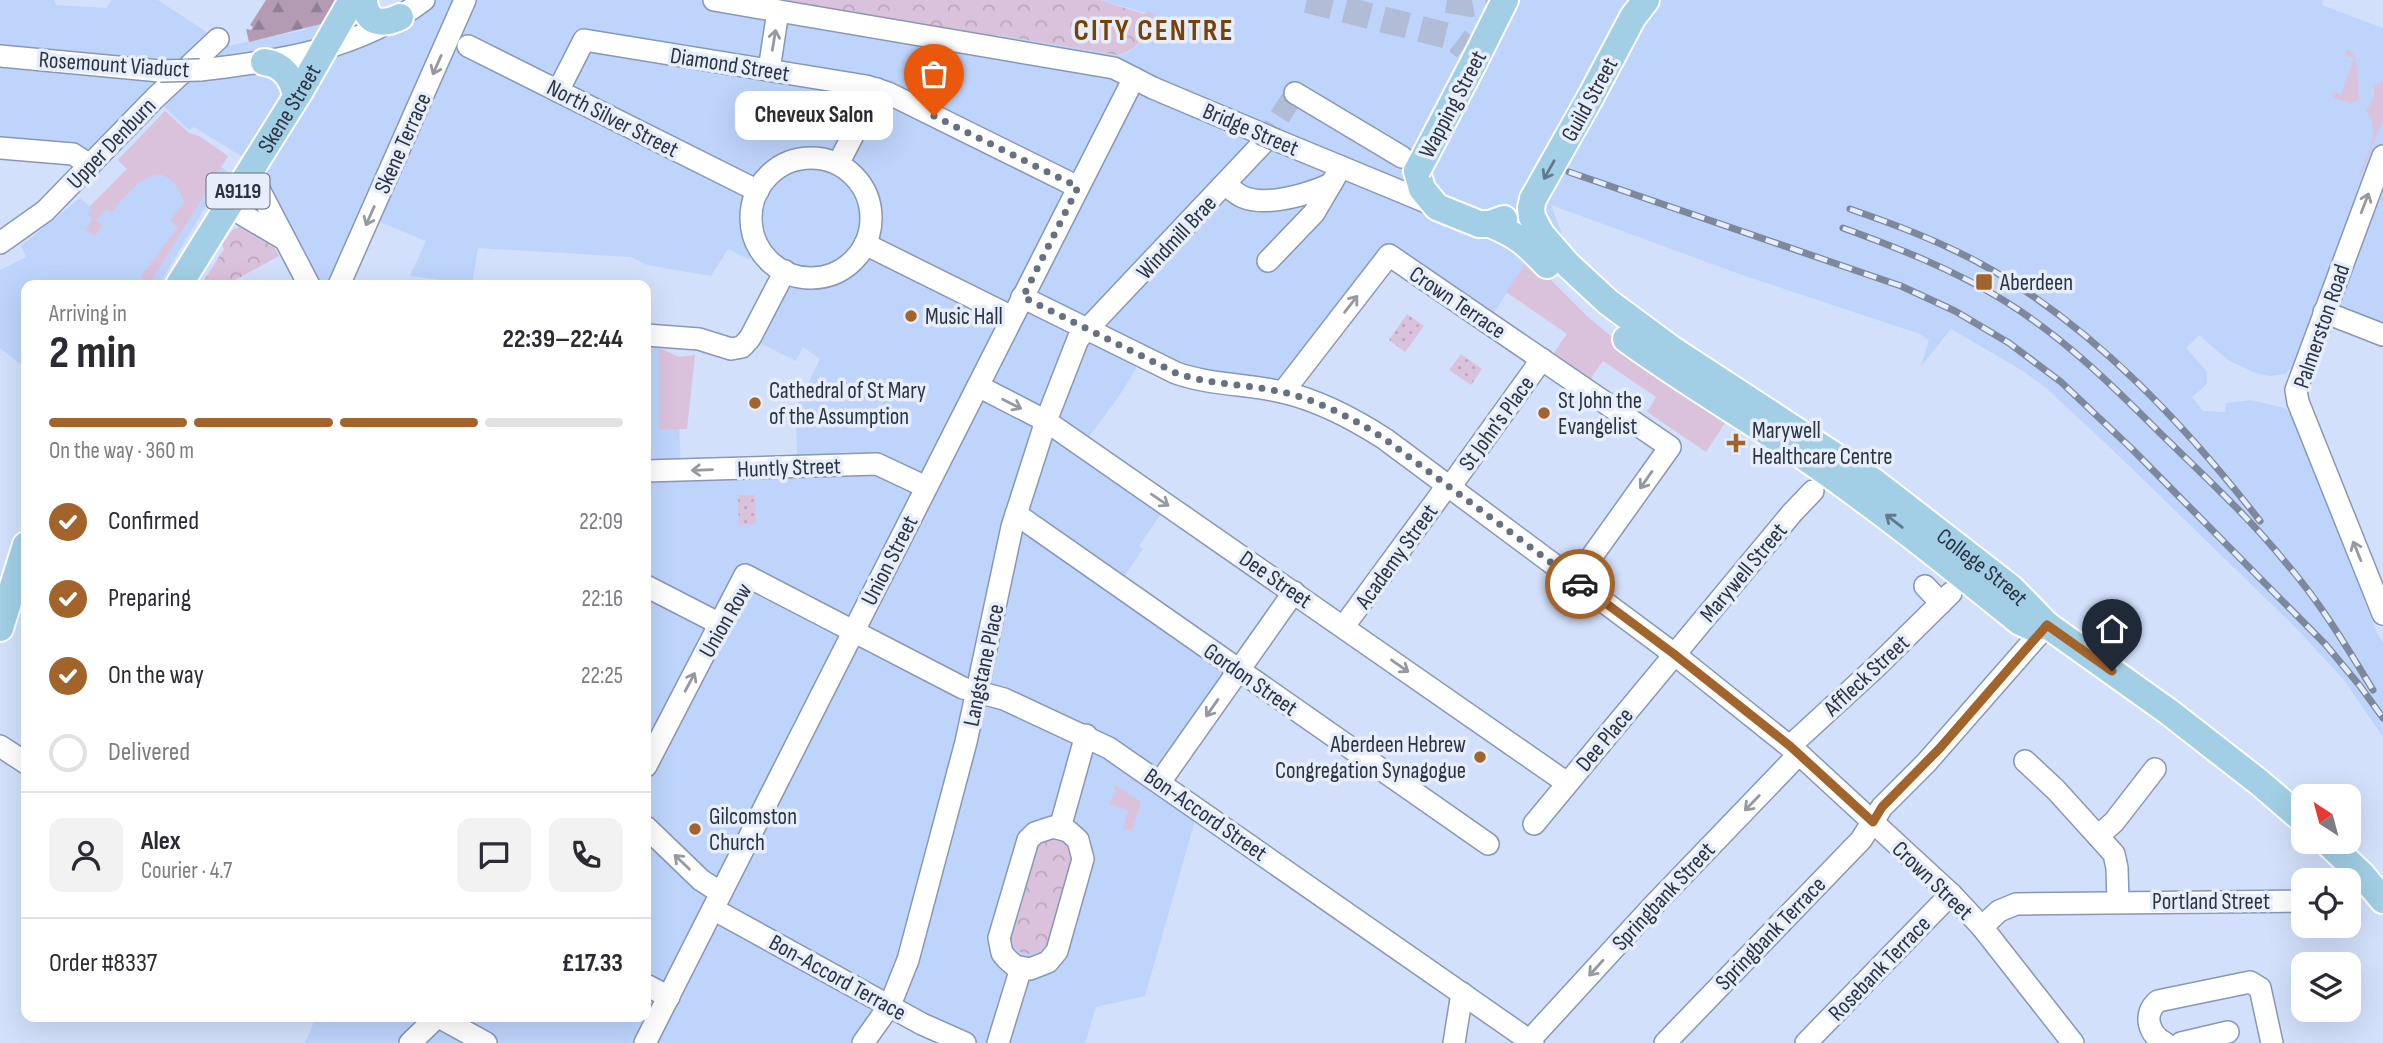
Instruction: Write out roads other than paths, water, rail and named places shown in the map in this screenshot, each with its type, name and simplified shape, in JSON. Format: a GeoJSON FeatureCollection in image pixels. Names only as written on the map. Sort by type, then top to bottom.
{"type":"FeatureCollection","features":[{"type":"Feature","properties":{"kind":"main road","name":"Skene Street"},"geometry":{"type":"LineString","coordinates":[[181,280],[250,172],[352,0]]}},
{"type":"Feature","properties":{"kind":"main road"},"geometry":{"type":"LineString","coordinates":[[365,0],[367,15],[375,21],[385,22],[400,18]]}},
{"type":"Feature","properties":{"kind":"main road","name":"Guild Street"},"geometry":{"type":"LineString","coordinates":[[1533,199],[1633,17],[1646,0]]}},
{"type":"Feature","properties":{"kind":"main road","name":"Wapping Street"},"geometry":{"type":"LineString","coordinates":[[1437,207],[1422,189],[1410,164],[1470,55],[1496,1]]}},
{"type":"Feature","properties":{"kind":"main road"},"geometry":{"type":"LineString","coordinates":[[264,62],[276,65],[286,73],[296,96]]}},
{"type":"Feature","properties":{"kind":"main road"},"geometry":{"type":"LineString","coordinates":[[1500,229],[1502,220],[1533,199]]}},
{"type":"Feature","properties":{"kind":"main road","name":"College Street"},"geometry":{"type":"LineString","coordinates":[[1533,199],[1532,217],[1541,234],[1567,264],[1608,302],[1678,354],[1873,481],[2011,588],[2047,625]]}},
{"type":"Feature","properties":{"kind":"main road","name":"Bridge Street"},"geometry":{"type":"LineString","coordinates":[[1437,207],[1479,224],[1500,229]]}},
{"type":"Feature","properties":{"kind":"main road","name":"College Street"},"geometry":{"type":"LineString","coordinates":[[1500,229],[1531,246],[1594,313],[1659,363],[1869,502],[2020,622],[2031,627],[2047,625]]}},
{"type":"Feature","properties":{"kind":"main road"},"geometry":{"type":"LineString","coordinates":[[0,628],[21,561]]}},
{"type":"Feature","properties":{"kind":"main road"},"geometry":{"type":"LineString","coordinates":[[2047,625],[2169,712],[2291,809]]}},
{"type":"Feature","properties":{"kind":"main road"},"geometry":{"type":"LineString","coordinates":[[2340,854],[2383,900]]}},
{"type":"Feature","properties":{"kind":"street","name":"Rosemount Viaduct"},"geometry":{"type":"LineString","coordinates":[[0,56],[160,71],[200,70],[264,62],[324,50],[369,33],[400,18],[424,0]]}},
{"type":"Feature","properties":{"kind":"street","name":"Skene Terrace"},"geometry":{"type":"LineString","coordinates":[[341,280],[465,0]]}},
{"type":"Feature","properties":{"kind":"street","name":"Bridge Street"},"geometry":{"type":"LineString","coordinates":[[714,0],[1114,68],[1266,139],[1336,176],[1394,181],[1410,164]]}},
{"type":"Feature","properties":{"kind":"street"},"geometry":{"type":"LineString","coordinates":[[769,70],[778,11]]}},
{"type":"Feature","properties":{"kind":"street","name":"Upper Denburn"},"geometry":{"type":"LineString","coordinates":[[0,243],[45,211],[155,98],[218,39]]}},
{"type":"Feature","properties":{"kind":"street","name":"Diamond Street"},"geometry":{"type":"LineString","coordinates":[[558,90],[584,40],[877,89],[1078,187]]}},
{"type":"Feature","properties":{"kind":"street","name":"North Silver Street"},"geometry":{"type":"LineString","coordinates":[[468,46],[758,191]]}},
{"type":"Feature","properties":{"kind":"street","name":"Union Street"},"geometry":{"type":"LineString","coordinates":[[645,1043],[1135,78]]}},
{"type":"Feature","properties":{"kind":"street"},"geometry":{"type":"LineString","coordinates":[[838,164],[877,89]]}},
{"type":"Feature","properties":{"kind":"street"},"geometry":{"type":"LineString","coordinates":[[1295,93],[1377,150],[1410,164]]}},
{"type":"Feature","properties":{"kind":"street","name":"Windmill Brae"},"geometry":{"type":"LineString","coordinates":[[1088,329],[1266,139]]}},
{"type":"Feature","properties":{"kind":"street"},"geometry":{"type":"LineString","coordinates":[[0,148],[73,154],[90,165]]}},
{"type":"Feature","properties":{"kind":"street","name":"Palmerston Road"},"geometry":{"type":"LineString","coordinates":[[2383,156],[2298,379],[2297,397],[2383,614]]}},
{"type":"Feature","properties":{"kind":"street"},"geometry":{"type":"LineString","coordinates":[[812,158],[838,164],[857,179],[868,200],[871,223],[865,244],[849,264],[829,275],[805,277],[785,271],[767,258],[755,238],[751,216],[758,191],[772,172],[791,162],[812,158]]}},
{"type":"Feature","properties":{"kind":"street"},"geometry":{"type":"LineString","coordinates":[[250,172],[306,280]]}},
{"type":"Feature","properties":{"kind":"street"},"geometry":{"type":"LineString","coordinates":[[1225,184],[1241,197],[1254,200],[1290,198],[1336,176]]}},
{"type":"Feature","properties":{"kind":"street"},"geometry":{"type":"LineString","coordinates":[[1268,261],[1314,213],[1336,176]]}},
{"type":"Feature","properties":{"kind":"street","name":"Bridge Street"},"geometry":{"type":"LineString","coordinates":[[1368,178],[1437,207]]}},
{"type":"Feature","properties":{"kind":"street"},"geometry":{"type":"LineString","coordinates":[[228,206],[284,239]]}},
{"type":"Feature","properties":{"kind":"street"},"geometry":{"type":"LineString","coordinates":[[865,244],[1012,317]]}},
{"type":"Feature","properties":{"kind":"street","name":"Crown Terrace"},"geometry":{"type":"LineString","coordinates":[[1283,392],[1390,255],[1670,447],[1574,580]]}},
{"type":"Feature","properties":{"kind":"street"},"geometry":{"type":"LineString","coordinates":[[651,335],[699,338],[730,349],[742,347],[750,338],[785,271]]}},
{"type":"Feature","properties":{"kind":"street","name":"Crown Street"},"geometry":{"type":"LineString","coordinates":[[1023,297],[1193,379],[1283,392],[1355,420],[1674,654],[1795,750],[1951,894],[1982,927],[2073,1043]]}},
{"type":"Feature","properties":{"kind":"street"},"geometry":{"type":"LineString","coordinates":[[2324,312],[2383,335]]}},
{"type":"Feature","properties":{"kind":"street","name":"Langstane Place"},"geometry":{"type":"LineString","coordinates":[[866,1042],[898,990],[908,960],[957,782],[1016,514],[1046,421],[1078,339],[1088,329]]}},
{"type":"Feature","properties":{"kind":"street","name":"St John's Place"},"geometry":{"type":"LineString","coordinates":[[1449,487],[1542,359]]}},
{"type":"Feature","properties":{"kind":"street","name":"Dee Street"},"geometry":{"type":"LineString","coordinates":[[978,386],[1046,421],[1567,783]]}},
{"type":"Feature","properties":{"kind":"street","name":"Huntly Street"},"geometry":{"type":"LineString","coordinates":[[651,471],[877,464],[926,487]]}},
{"type":"Feature","properties":{"kind":"street","name":"Academy Street"},"geometry":{"type":"LineString","coordinates":[[1344,626],[1449,487]]}},
{"type":"Feature","properties":{"kind":"street","name":"Marywell Street"},"geometry":{"type":"LineString","coordinates":[[1674,654],[1813,491]]}},
{"type":"Feature","properties":{"kind":"street","name":"Gordon Street"},"geometry":{"type":"LineString","coordinates":[[1016,514],[1488,844]]}},
{"type":"Feature","properties":{"kind":"street","name":"Union Row"},"geometry":{"type":"LineString","coordinates":[[651,756],[745,575],[853,631]]}},
{"type":"Feature","properties":{"kind":"street","name":"Affleck Street"},"geometry":{"type":"LineString","coordinates":[[1795,750],[1946,598],[1925,586]]}},
{"type":"Feature","properties":{"kind":"street"},"geometry":{"type":"LineString","coordinates":[[651,589],[720,624]]}},
{"type":"Feature","properties":{"kind":"street"},"geometry":{"type":"LineString","coordinates":[[1160,782],[1294,592]]}},
{"type":"Feature","properties":{"kind":"street","name":"Springbank Terrace"},"geometry":{"type":"LineString","coordinates":[[1665,1043],[1860,840],[1882,807],[1944,744],[2047,625]]}},
{"type":"Feature","properties":{"kind":"street","name":"Bon-Accord Street"},"geometry":{"type":"LineString","coordinates":[[853,631],[963,688],[1004,699],[1109,748],[1531,1042]]}},
{"type":"Feature","properties":{"kind":"street","name":"Dee Place"},"geometry":{"type":"LineString","coordinates":[[1534,824],[1674,654]]}},
{"type":"Feature","properties":{"kind":"street"},"geometry":{"type":"LineString","coordinates":[[1060,828],[1086,735]]}},
{"type":"Feature","properties":{"kind":"street"},"geometry":{"type":"LineString","coordinates":[[0,746],[21,760]]}},
{"type":"Feature","properties":{"kind":"street","name":"Springbank Street"},"geometry":{"type":"LineString","coordinates":[[1531,1042],[1795,750]]}},
{"type":"Feature","properties":{"kind":"street","name":"Portland Street"},"geometry":{"type":"LineString","coordinates":[[2025,761],[2056,790],[2114,854],[2118,902]]}},
{"type":"Feature","properties":{"kind":"street"},"geometry":{"type":"LineString","coordinates":[[2098,836],[2114,822],[2155,769]]}},
{"type":"Feature","properties":{"kind":"street"},"geometry":{"type":"LineString","coordinates":[[1060,828],[1078,841],[1082,849],[1081,868],[1053,957],[1036,968],[1021,968],[1011,963],[1002,953],[1000,931],[1028,840],[1044,829],[1060,828]]}},
{"type":"Feature","properties":{"kind":"street","name":"Bon-Accord Terrace"},"geometry":{"type":"LineString","coordinates":[[651,832],[701,880],[717,901],[929,1028],[965,1043]]}},
{"type":"Feature","properties":{"kind":"street","name":"Rosebank Terrace"},"geometry":{"type":"LineString","coordinates":[[1815,1040],[1951,894]]}},
{"type":"Feature","properties":{"kind":"street","name":"Portland Street"},"geometry":{"type":"LineString","coordinates":[[1982,927],[1999,911],[2016,904],[2291,901]]}},
{"type":"Feature","properties":{"kind":"street"},"geometry":{"type":"LineString","coordinates":[[998,1043],[1021,968]]}},
{"type":"Feature","properties":{"kind":"street"},"geometry":{"type":"LineString","coordinates":[[2165,1043],[2156,1037],[2149,1023],[2150,1012],[2158,1002],[2250,982],[2260,988],[2272,1043]]}},
{"type":"Feature","properties":{"kind":"street"},"geometry":{"type":"LineString","coordinates":[[651,988],[668,997]]}},
{"type":"Feature","properties":{"kind":"street"},"geometry":{"type":"LineString","coordinates":[[1454,1043],[1462,993]]}},
{"type":"Feature","properties":{"kind":"street"},"geometry":{"type":"LineString","coordinates":[[410,1043],[433,1022]]}},
{"type":"Feature","properties":{"kind":"street"},"geometry":{"type":"LineString","coordinates":[[447,1022],[486,1043]]}},
{"type":"Feature","properties":{"kind":"street"},"geometry":{"type":"LineString","coordinates":[[2181,1043],[2228,1032]]}},
{"type":"Feature","properties":{"kind":"tunnel"},"geometry":{"type":"LineString","coordinates":[[1307,0],[1452,37],[1465,47]]}},
{"type":"Feature","properties":{"kind":"tunnel"},"geometry":{"type":"LineString","coordinates":[[1447,0],[1471,4],[1488,1]]}},
{"type":"Feature","properties":{"kind":"tunnel"},"geometry":{"type":"LineString","coordinates":[[1263,143],[1295,93]]}},
{"type":"Feature","properties":{"kind":"railway"},"geometry":{"type":"LineString","coordinates":[[1569,172],[1901,286],[1955,311],[2009,343],[2061,382],[2131,448],[2326,645],[2383,718]]}},
{"type":"Feature","properties":{"kind":"railway"},"geometry":{"type":"LineString","coordinates":[[1850,209],[1958,252],[1992,270],[2068,322],[2104,351],[2170,416],[2260,521]]}},
{"type":"Feature","properties":{"kind":"railway"},"geometry":{"type":"LineString","coordinates":[[1843,228],[1924,260],[1984,289],[2046,329],[2085,362],[2225,496],[2271,546],[2321,609],[2373,690]]}},
{"type":"Feature","properties":{"kind":"place","name":"Cheveux Salon"},"geometry":{"type":"Point","coordinates":[934,116]}},
{"type":"Feature","properties":{"kind":"place","name":"Aberdeen"},"geometry":{"type":"Point","coordinates":[1984,282]}},
{"type":"Feature","properties":{"kind":"place","name":"Music Hall"},"geometry":{"type":"Point","coordinates":[911,316]}},
{"type":"Feature","properties":{"kind":"place","name":"Cathedral of St Mary of the Assumption"},"geometry":{"type":"Point","coordinates":[755,403]}},
{"type":"Feature","properties":{"kind":"place","name":"St John the Evangelist"},"geometry":{"type":"Point","coordinates":[1544,413]}},
{"type":"Feature","properties":{"kind":"place","name":"Marywell Healthcare Centre"},"geometry":{"type":"Point","coordinates":[1736,443]}},
{"type":"Feature","properties":{"kind":"place","name":"Aberdeen Hebrew Congregation Synagogue"},"geometry":{"type":"Point","coordinates":[1480,757]}},
{"type":"Feature","properties":{"kind":"place","name":"Gilcomston Church"},"geometry":{"type":"Point","coordinates":[695,829]}},
{"type":"Feature","properties":{"kind":"district","name":"CITY CENTRE"},"geometry":{"type":"Point","coordinates":[1154,30]}}]}
